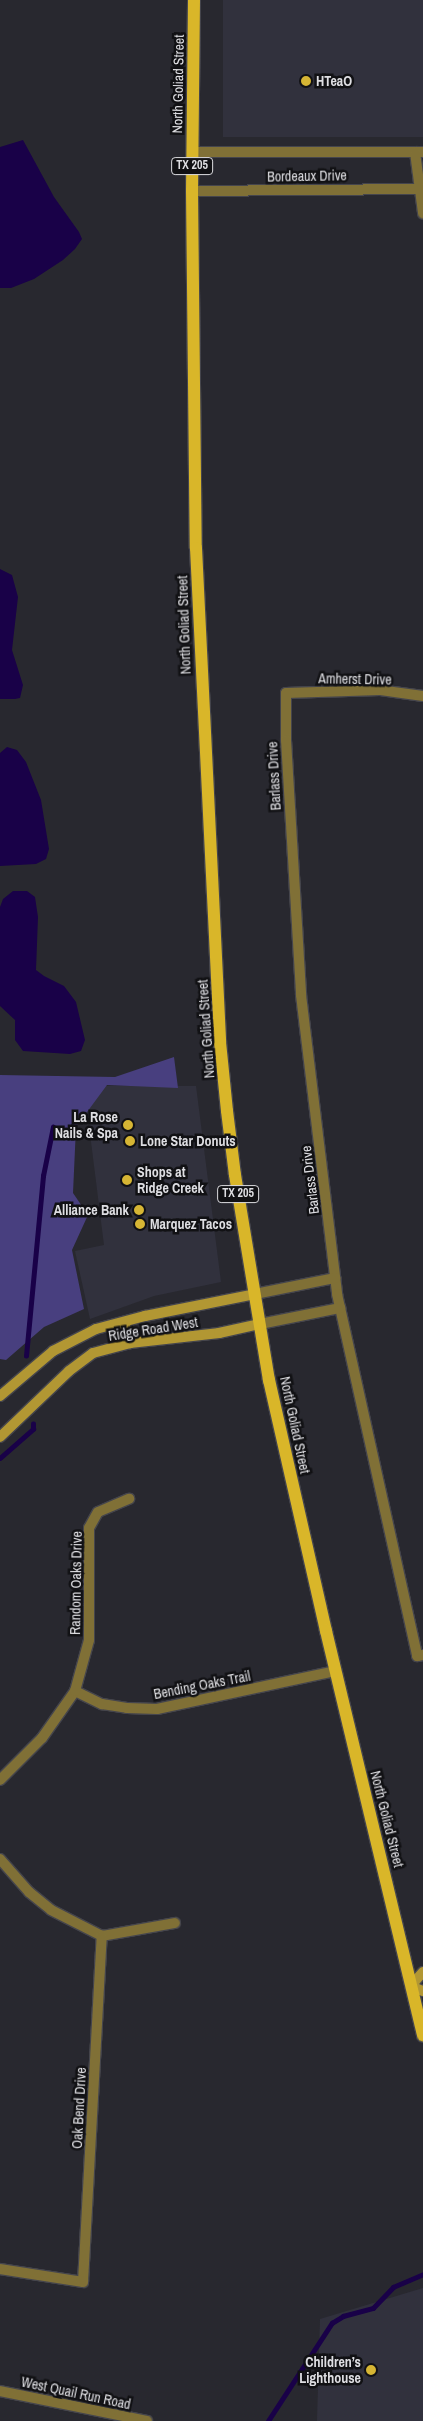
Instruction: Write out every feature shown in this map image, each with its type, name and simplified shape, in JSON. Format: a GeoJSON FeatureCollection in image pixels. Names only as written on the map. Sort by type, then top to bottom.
{"type":"FeatureCollection","features":[{"type":"Feature","properties":{"kind":"main road","name":"North Goliad Street"},"geometry":{"type":"LineString","coordinates":[[194,0],[192,191],[196,548],[220,1042],[234,1175],[254,1294],[282,1438],[336,1671],[417,1989],[423,2036]]}},
{"type":"Feature","properties":{"kind":"street","name":"Bordeaux Drive"},"geometry":{"type":"LineString","coordinates":[[192,152],[419,152]]}},
{"type":"Feature","properties":{"kind":"street"},"geometry":{"type":"LineString","coordinates":[[419,152],[423,212]]}},
{"type":"Feature","properties":{"kind":"street","name":"Bordeaux Drive"},"geometry":{"type":"LineString","coordinates":[[192,191],[421,189]]}},
{"type":"Feature","properties":{"kind":"street","name":"Amherst Drive"},"geometry":{"type":"LineString","coordinates":[[286,692],[380,690],[423,696]]}},
{"type":"Feature","properties":{"kind":"street","name":"Barlass Drive"},"geometry":{"type":"LineString","coordinates":[[286,692],[286,750],[301,995],[335,1278],[340,1308],[420,1656]]}},
{"type":"Feature","properties":{"kind":"street","name":"Ridge Road West"},"geometry":{"type":"LineString","coordinates":[[0,1396],[53,1351],[96,1329],[335,1278]]}},
{"type":"Feature","properties":{"kind":"street","name":"Ridge Road West"},"geometry":{"type":"LineString","coordinates":[[0,1437],[69,1371],[92,1353],[130,1343],[219,1333],[340,1308]]}},
{"type":"Feature","properties":{"kind":"street"},"geometry":{"type":"LineString","coordinates":[[124,1322],[130,1343]]}},
{"type":"Feature","properties":{"kind":"street","name":"Random Oaks Drive"},"geometry":{"type":"LineString","coordinates":[[0,1780],[42,1738],[75,1691],[89,1640],[89,1528],[98,1512],[129,1500]]}},
{"type":"Feature","properties":{"kind":"street","name":"Bending Oaks Trail"},"geometry":{"type":"LineString","coordinates":[[75,1691],[102,1704],[127,1708],[157,1709],[336,1671]]}},
{"type":"Feature","properties":{"kind":"street"},"geometry":{"type":"LineString","coordinates":[[0,1858],[29,1892],[51,1910],[102,1936],[175,1923]]}},
{"type":"Feature","properties":{"kind":"street","name":"Oak Bend Drive"},"geometry":{"type":"LineString","coordinates":[[0,2269],[83,2282],[102,1936]]}},
{"type":"Feature","properties":{"kind":"street"},"geometry":{"type":"LineString","coordinates":[[417,1989],[423,1972]]}},
{"type":"Feature","properties":{"kind":"street","name":"West Quail Run Road"},"geometry":{"type":"LineString","coordinates":[[0,2391],[146,2421]]}},
{"type":"Feature","properties":{"kind":"shaded area"},"geometry":{"type":"Polygon","coordinates":[[[223,0],[423,0],[423,137],[223,137],[223,0]]]}},
{"type":"Feature","properties":{"kind":"shaded area"},"geometry":{"type":"Polygon","coordinates":[[[23,140],[54,197],[82,239],[75,249],[63,260],[34,279],[11,288],[0,288],[0,147],[23,140]]]}},
{"type":"Feature","properties":{"kind":"shaded area"},"geometry":{"type":"Polygon","coordinates":[[[0,569],[12,575],[18,597],[12,650],[23,685],[20,698],[15,699],[0,699],[0,569]]]}},
{"type":"Feature","properties":{"kind":"shaded area"},"geometry":{"type":"Polygon","coordinates":[[[7,747],[17,750],[26,762],[41,800],[49,849],[46,859],[36,864],[0,866],[0,753],[7,747]]]}},
{"type":"Feature","properties":{"kind":"shaded area"},"geometry":{"type":"Polygon","coordinates":[[[13,891],[27,891],[35,897],[38,917],[36,970],[64,986],[76,1002],[85,1040],[81,1051],[70,1054],[23,1051],[15,1040],[15,1020],[0,1006],[0,907],[3,899],[13,891]]]}},
{"type":"Feature","properties":{"kind":"shaded area"},"geometry":{"type":"Polygon","coordinates":[[[174,1057],[178,1088],[107,1085],[76,1127],[73,1193],[88,1215],[72,1250],[84,1309],[44,1327],[6,1360],[0,1359],[0,1075],[115,1077],[174,1057]]]}},
{"type":"Feature","properties":{"kind":"shaded area"},"geometry":{"type":"Polygon","coordinates":[[[84,1086],[196,1086],[221,1282],[154,1296],[90,1319],[75,1251],[104,1245],[84,1086]]]}},
{"type":"Feature","properties":{"kind":"shaded area","name":"Children’s Lighthouse"},"geometry":{"type":"Polygon","coordinates":[[[423,2288],[423,2421],[317,2421],[320,2319],[423,2288]]]}},
{"type":"Feature","properties":{"kind":"waterway"},"geometry":{"type":"LineString","coordinates":[[26,1356],[43,1176],[53,1127]]}},
{"type":"Feature","properties":{"kind":"waterway"},"geometry":{"type":"LineString","coordinates":[[0,1458],[33,1429],[33,1424]]}},
{"type":"Feature","properties":{"kind":"waterway"},"geometry":{"type":"LineString","coordinates":[[268,2421],[332,2323],[343,2316],[373,2308],[393,2287],[423,2274]]}},
{"type":"Feature","properties":{"kind":"place","name":"HTeaO"},"geometry":{"type":"Point","coordinates":[306,81]}},
{"type":"Feature","properties":{"kind":"place","name":"La Rose Nails & Spa"},"geometry":{"type":"Point","coordinates":[128,1125]}},
{"type":"Feature","properties":{"kind":"place","name":"Lone Star Donuts"},"geometry":{"type":"Point","coordinates":[130,1141]}},
{"type":"Feature","properties":{"kind":"place","name":"Shops at Ridge Creek"},"geometry":{"type":"Point","coordinates":[127,1180]}},
{"type":"Feature","properties":{"kind":"place","name":"Alliance Bank"},"geometry":{"type":"Point","coordinates":[139,1210]}},
{"type":"Feature","properties":{"kind":"place","name":"Marquez Tacos"},"geometry":{"type":"Point","coordinates":[140,1224]}},
{"type":"Feature","properties":{"kind":"place","name":"Children’s Lighthouse"},"geometry":{"type":"Point","coordinates":[371,2370]}}]}
